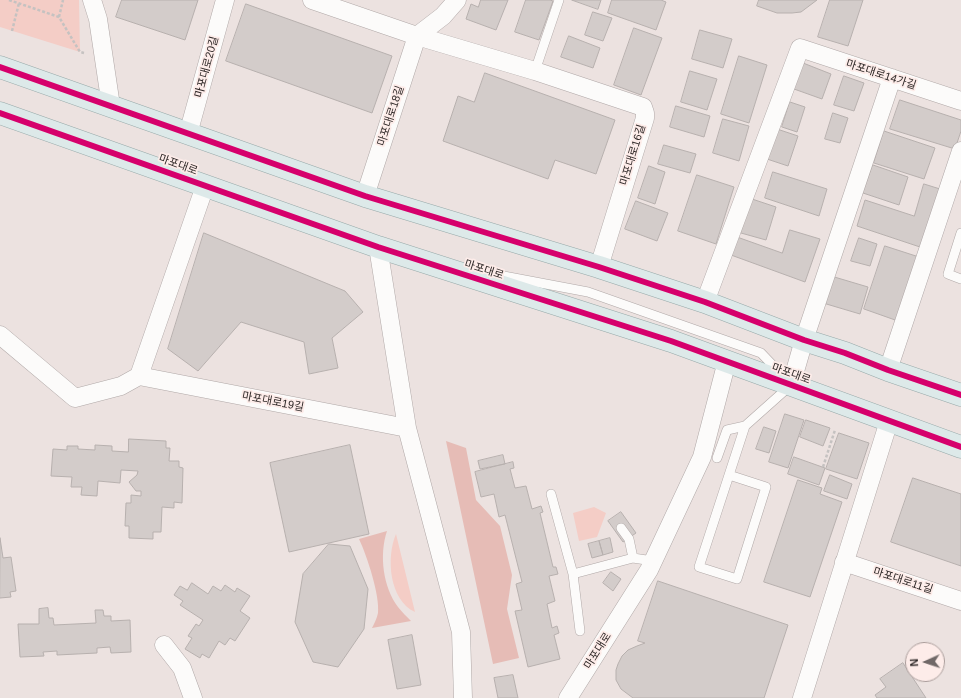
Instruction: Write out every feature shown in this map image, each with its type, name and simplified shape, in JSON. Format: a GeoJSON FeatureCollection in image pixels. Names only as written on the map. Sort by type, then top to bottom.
{"type":"FeatureCollection","features":[{"type":"Feature","properties":{"kind":"main road"},"geometry":{"type":"LineString","coordinates":[[0,67],[365,196],[600,267],[705,302],[804,340],[846,353],[888,370],[961,395]]}},
{"type":"Feature","properties":{"kind":"main road","name":"마포대로"},"geometry":{"type":"LineString","coordinates":[[0,113],[193,180],[205,186],[378,247],[671,341],[961,447]]}},
{"type":"Feature","properties":{"kind":"street"},"geometry":{"type":"LineString","coordinates":[[92,0],[98,19],[111,106]]}},
{"type":"Feature","properties":{"kind":"street","name":"마포대로20길"},"geometry":{"type":"LineString","coordinates":[[188,134],[225,0]]}},
{"type":"Feature","properties":{"kind":"street"},"geometry":{"type":"LineString","coordinates":[[312,0],[416,36],[535,71]]}},
{"type":"Feature","properties":{"kind":"street"},"geometry":{"type":"LineString","coordinates":[[416,36],[443,16],[456,0]]}},
{"type":"Feature","properties":{"kind":"street","name":"마포대로18길"},"geometry":{"type":"LineString","coordinates":[[365,196],[416,36]]}},
{"type":"Feature","properties":{"kind":"street","name":"마포대로14가길"},"geometry":{"type":"LineString","coordinates":[[705,302],[800,48],[961,101]]}},
{"type":"Feature","properties":{"kind":"street","name":"마포대로16길"},"geometry":{"type":"LineString","coordinates":[[535,71],[643,107],[644,118],[600,267]]}},
{"type":"Feature","properties":{"kind":"street","name":"마포대로"},"geometry":{"type":"LineString","coordinates":[[791,385],[804,340],[892,78]]}},
{"type":"Feature","properties":{"kind":"street"},"geometry":{"type":"LineString","coordinates":[[888,370],[961,151]]}},
{"type":"Feature","properties":{"kind":"street"},"geometry":{"type":"LineString","coordinates":[[0,335],[75,398],[120,386],[139,376],[205,186]]}},
{"type":"Feature","properties":{"kind":"street"},"geometry":{"type":"LineString","coordinates":[[378,247],[407,428],[461,632],[462,698]]}},
{"type":"Feature","properties":{"kind":"street","name":"마포대로"},"geometry":{"type":"LineString","coordinates":[[568,698],[648,570],[702,458],[727,361]]}},
{"type":"Feature","properties":{"kind":"street","name":"마포대로19길"},"geometry":{"type":"LineString","coordinates":[[139,376],[407,428]]}},
{"type":"Feature","properties":{"kind":"street"},"geometry":{"type":"LineString","coordinates":[[802,698],[889,420]]}},
{"type":"Feature","properties":{"kind":"street","name":"마포대로11길"},"geometry":{"type":"LineString","coordinates":[[844,562],[961,601]]}},
{"type":"Feature","properties":{"kind":"street"},"geometry":{"type":"LineString","coordinates":[[164,645],[182,668],[193,698]]}},
{"type":"Feature","properties":{"kind":"lane"},"geometry":{"type":"LineString","coordinates":[[535,71],[559,0]]}},
{"type":"Feature","properties":{"kind":"lane"},"geometry":{"type":"LineString","coordinates":[[961,233],[948,274],[961,280]]}},
{"type":"Feature","properties":{"kind":"lane"},"geometry":{"type":"LineString","coordinates":[[421,260],[588,292],[761,353],[791,385],[745,426],[727,430],[717,458]]}},
{"type":"Feature","properties":{"kind":"lane"},"geometry":{"type":"LineString","coordinates":[[729,475],[766,487],[737,579],[699,566],[745,426]]}},
{"type":"Feature","properties":{"kind":"lane"},"geometry":{"type":"LineString","coordinates":[[551,494],[572,574],[580,631]]}},
{"type":"Feature","properties":{"kind":"lane"},"geometry":{"type":"LineString","coordinates":[[621,528],[629,539],[632,558]]}},
{"type":"Feature","properties":{"kind":"lane"},"geometry":{"type":"LineString","coordinates":[[572,574],[632,558],[653,561]]}},
{"type":"Feature","properties":{"kind":"path"},"geometry":{"type":"LineString","coordinates":[[9,0],[59,17],[80,52],[103,53]]}},
{"type":"Feature","properties":{"kind":"path"},"geometry":{"type":"LineString","coordinates":[[59,17],[63,0]]}},
{"type":"Feature","properties":{"kind":"path"},"geometry":{"type":"LineString","coordinates":[[12,31],[19,3]]}},
{"type":"Feature","properties":{"kind":"path"},"geometry":{"type":"LineString","coordinates":[[823,467],[835,430]]}},
{"type":"Feature","properties":{"kind":"shaded area"},"geometry":{"type":"Polygon","coordinates":[[[0,0],[79,0],[80,52],[0,27],[0,0]]]}},
{"type":"Feature","properties":{"kind":"shaded area"},"geometry":{"type":"Polygon","coordinates":[[[446,441],[466,448],[476,500],[500,526],[512,575],[507,609],[519,658],[493,664],[446,441]]]}},
{"type":"Feature","properties":{"kind":"shaded area"},"geometry":{"type":"Polygon","coordinates":[[[594,507],[606,513],[597,537],[579,541],[573,513],[594,507]]]}},
{"type":"Feature","properties":{"kind":"shaded area"},"geometry":{"type":"Polygon","coordinates":[[[387,531],[383,550],[386,580],[393,599],[411,621],[372,628],[378,613],[377,596],[366,555],[359,539],[387,531]]]}},
{"type":"Feature","properties":{"kind":"shaded area"},"geometry":{"type":"Polygon","coordinates":[[[396,534],[415,612],[406,606],[400,598],[392,577],[391,554],[396,534]]]}},
{"type":"Feature","properties":{"kind":"building"},"geometry":{"type":"Polygon","coordinates":[[[122,0],[198,0],[185,40],[116,17],[122,0]]]}},
{"type":"Feature","properties":{"kind":"building"},"geometry":{"type":"Polygon","coordinates":[[[481,0],[508,0],[496,30],[466,19],[471,4],[478,7],[481,0]]]}},
{"type":"Feature","properties":{"kind":"building"},"geometry":{"type":"Polygon","coordinates":[[[526,0],[553,1],[539,40],[515,32],[526,0]]]}},
{"type":"Feature","properties":{"kind":"building"},"geometry":{"type":"Polygon","coordinates":[[[572,0],[601,0],[598,9],[572,0]]]}},
{"type":"Feature","properties":{"kind":"building"},"geometry":{"type":"Polygon","coordinates":[[[612,0],[661,0],[666,2],[656,30],[608,13],[612,0]]]}},
{"type":"Feature","properties":{"kind":"building"},"geometry":{"type":"Polygon","coordinates":[[[759,0],[817,0],[801,12],[777,13],[757,6],[759,0]]]}},
{"type":"Feature","properties":{"kind":"building"},"geometry":{"type":"Polygon","coordinates":[[[830,0],[863,0],[848,46],[818,37],[830,0]]]}},
{"type":"Feature","properties":{"kind":"building"},"geometry":{"type":"Polygon","coordinates":[[[246,4],[392,56],[372,113],[226,61],[246,4]]]}},
{"type":"Feature","properties":{"kind":"building"},"geometry":{"type":"Polygon","coordinates":[[[593,12],[612,18],[603,41],[585,35],[593,12]]]}},
{"type":"Feature","properties":{"kind":"building"},"geometry":{"type":"Polygon","coordinates":[[[634,28],[662,38],[641,95],[614,85],[634,28]]]}},
{"type":"Feature","properties":{"kind":"building"},"geometry":{"type":"Polygon","coordinates":[[[700,30],[732,39],[723,68],[692,59],[700,30]]]}},
{"type":"Feature","properties":{"kind":"building"},"geometry":{"type":"Polygon","coordinates":[[[569,36],[600,48],[593,68],[561,57],[569,36]]]}},
{"type":"Feature","properties":{"kind":"building"},"geometry":{"type":"Polygon","coordinates":[[[739,56],[767,65],[749,123],[721,114],[739,56]]]}},
{"type":"Feature","properties":{"kind":"building"},"geometry":{"type":"Polygon","coordinates":[[[803,63],[831,74],[822,99],[794,89],[803,63]]]}},
{"type":"Feature","properties":{"kind":"building"},"geometry":{"type":"Polygon","coordinates":[[[690,71],[717,79],[707,110],[681,102],[690,71]]]}},
{"type":"Feature","properties":{"kind":"building"},"geometry":{"type":"Polygon","coordinates":[[[485,73],[615,120],[596,174],[555,160],[548,179],[443,141],[458,96],[474,102],[485,73]]]}},
{"type":"Feature","properties":{"kind":"building"},"geometry":{"type":"Polygon","coordinates":[[[844,76],[864,83],[854,111],[834,105],[844,76]]]}},
{"type":"Feature","properties":{"kind":"building"},"geometry":{"type":"Polygon","coordinates":[[[900,100],[961,120],[961,131],[955,149],[890,129],[900,100]]]}},
{"type":"Feature","properties":{"kind":"building"},"geometry":{"type":"Polygon","coordinates":[[[790,102],[805,107],[797,132],[782,127],[790,102]]]}},
{"type":"Feature","properties":{"kind":"building"},"geometry":{"type":"Polygon","coordinates":[[[676,106],[710,116],[704,137],[670,127],[676,106]]]}},
{"type":"Feature","properties":{"kind":"building"},"geometry":{"type":"Polygon","coordinates":[[[833,113],[848,118],[840,143],[825,139],[833,113]]]}},
{"type":"Feature","properties":{"kind":"building"},"geometry":{"type":"Polygon","coordinates":[[[723,119],[749,126],[739,161],[713,153],[723,119]]]}},
{"type":"Feature","properties":{"kind":"building"},"geometry":{"type":"Polygon","coordinates":[[[777,129],[798,136],[788,166],[767,159],[777,129]]]}},
{"type":"Feature","properties":{"kind":"building"},"geometry":{"type":"Polygon","coordinates":[[[884,131],[935,148],[924,179],[874,163],[884,131]]]}},
{"type":"Feature","properties":{"kind":"building"},"geometry":{"type":"Polygon","coordinates":[[[664,145],[696,154],[690,173],[658,164],[664,145]]]}},
{"type":"Feature","properties":{"kind":"building"},"geometry":{"type":"Polygon","coordinates":[[[873,165],[908,177],[899,205],[863,193],[873,165]]]}},
{"type":"Feature","properties":{"kind":"building"},"geometry":{"type":"Polygon","coordinates":[[[649,166],[665,172],[655,204],[638,198],[649,166]]]}},
{"type":"Feature","properties":{"kind":"building"},"geometry":{"type":"Polygon","coordinates":[[[773,172],[827,189],[819,216],[765,198],[773,172]]]}},
{"type":"Feature","properties":{"kind":"building"},"geometry":{"type":"Polygon","coordinates":[[[697,175],[734,187],[716,244],[678,231],[697,175]]]}},
{"type":"Feature","properties":{"kind":"building"},"geometry":{"type":"Polygon","coordinates":[[[924,184],[940,189],[920,247],[857,226],[865,200],[914,216],[924,184]]]}},
{"type":"Feature","properties":{"kind":"building"},"geometry":{"type":"Polygon","coordinates":[[[752,199],[776,207],[766,240],[741,233],[752,199]]]}},
{"type":"Feature","properties":{"kind":"building"},"geometry":{"type":"Polygon","coordinates":[[[636,201],[668,213],[657,241],[625,229],[636,201]]]}},
{"type":"Feature","properties":{"kind":"building"},"geometry":{"type":"Polygon","coordinates":[[[790,230],[820,239],[805,282],[731,255],[737,237],[782,253],[790,230]]]}},
{"type":"Feature","properties":{"kind":"building"},"geometry":{"type":"Polygon","coordinates":[[[204,233],[345,291],[363,312],[332,338],[338,368],[309,374],[304,342],[241,322],[198,371],[168,349],[204,233]]]}},
{"type":"Feature","properties":{"kind":"building"},"geometry":{"type":"Polygon","coordinates":[[[859,238],[877,244],[870,266],[851,261],[859,238]]]}},
{"type":"Feature","properties":{"kind":"building"},"geometry":{"type":"Polygon","coordinates":[[[885,246],[919,257],[898,321],[864,309],[885,246]]]}},
{"type":"Feature","properties":{"kind":"building"},"geometry":{"type":"Polygon","coordinates":[[[831,276],[868,287],[860,314],[823,303],[831,276]]]}},
{"type":"Feature","properties":{"kind":"building"},"geometry":{"type":"Polygon","coordinates":[[[785,414],[804,420],[788,468],[769,462],[785,414]]]}},
{"type":"Feature","properties":{"kind":"building"},"geometry":{"type":"Polygon","coordinates":[[[806,420],[830,428],[823,446],[800,437],[806,420]]]}},
{"type":"Feature","properties":{"kind":"building"},"geometry":{"type":"Polygon","coordinates":[[[764,427],[776,431],[769,453],[756,449],[764,427]]]}},
{"type":"Feature","properties":{"kind":"building"},"geometry":{"type":"Polygon","coordinates":[[[839,433],[869,443],[857,479],[826,469],[839,433]]]}},
{"type":"Feature","properties":{"kind":"building"},"geometry":{"type":"Polygon","coordinates":[[[129,439],[166,441],[166,448],[170,448],[169,461],[179,461],[179,467],[183,468],[182,503],[174,502],[174,508],[162,507],[161,532],[153,532],[153,539],[129,538],[129,526],[125,526],[126,503],[131,503],[131,495],[141,496],[141,491],[136,491],[129,482],[137,475],[138,471],[121,470],[120,483],[98,481],[97,496],[81,495],[82,487],[71,487],[72,477],[51,476],[53,449],[67,450],[67,446],[78,446],[78,449],[95,450],[95,445],[112,446],[112,451],[128,452],[129,439]]]}},
{"type":"Feature","properties":{"kind":"building"},"geometry":{"type":"Polygon","coordinates":[[[350,445],[369,534],[289,552],[270,463],[350,445]]]}},
{"type":"Feature","properties":{"kind":"building"},"geometry":{"type":"Polygon","coordinates":[[[503,455],[505,464],[480,469],[478,461],[503,455]]]}},
{"type":"Feature","properties":{"kind":"building"},"geometry":{"type":"Polygon","coordinates":[[[794,457],[825,468],[819,485],[788,474],[794,457]]]}},
{"type":"Feature","properties":{"kind":"building"},"geometry":{"type":"Polygon","coordinates":[[[513,462],[514,468],[510,469],[515,488],[526,486],[532,509],[541,506],[543,512],[540,513],[553,567],[556,567],[558,574],[549,576],[555,601],[547,604],[552,628],[557,626],[559,633],[554,635],[560,659],[528,667],[515,611],[522,610],[516,584],[522,582],[505,515],[499,517],[494,494],[481,497],[475,472],[513,462]]]}},
{"type":"Feature","properties":{"kind":"building"},"geometry":{"type":"Polygon","coordinates":[[[830,475],[852,484],[847,499],[824,491],[830,475]]]}},
{"type":"Feature","properties":{"kind":"building"},"geometry":{"type":"Polygon","coordinates":[[[913,478],[961,494],[961,566],[891,542],[913,478]]]}},
{"type":"Feature","properties":{"kind":"building"},"geometry":{"type":"Polygon","coordinates":[[[798,480],[822,488],[820,494],[842,502],[810,597],[764,582],[798,480]]]}},
{"type":"Feature","properties":{"kind":"building"},"geometry":{"type":"Polygon","coordinates":[[[621,512],[636,533],[623,542],[608,521],[621,512]]]}},
{"type":"Feature","properties":{"kind":"building"},"geometry":{"type":"Polygon","coordinates":[[[0,538],[3,558],[11,557],[16,591],[10,592],[11,597],[0,598],[0,538]]]}},
{"type":"Feature","properties":{"kind":"building"},"geometry":{"type":"Polygon","coordinates":[[[610,538],[613,552],[603,555],[599,541],[610,538]]]}},
{"type":"Feature","properties":{"kind":"building"},"geometry":{"type":"Polygon","coordinates":[[[599,541],[603,555],[592,558],[588,544],[599,541]]]}},
{"type":"Feature","properties":{"kind":"building"},"geometry":{"type":"Polygon","coordinates":[[[329,544],[350,546],[368,589],[364,629],[338,667],[313,662],[295,622],[303,574],[329,544]]]}},
{"type":"Feature","properties":{"kind":"building"},"geometry":{"type":"Polygon","coordinates":[[[611,572],[621,579],[613,591],[603,583],[611,572]]]}},
{"type":"Feature","properties":{"kind":"building"},"geometry":{"type":"Polygon","coordinates":[[[658,581],[788,625],[764,698],[633,698],[621,689],[616,680],[616,670],[618,664],[622,656],[628,650],[645,643],[638,641],[658,581]]]}},
{"type":"Feature","properties":{"kind":"building"},"geometry":{"type":"Polygon","coordinates":[[[192,583],[208,594],[213,586],[221,591],[225,585],[235,592],[237,588],[250,596],[240,611],[250,618],[235,641],[230,638],[225,645],[219,641],[209,658],[202,654],[200,658],[185,649],[192,638],[188,636],[196,624],[199,626],[203,620],[180,605],[183,601],[174,595],[180,586],[187,590],[192,583]]]}},
{"type":"Feature","properties":{"kind":"building"},"geometry":{"type":"Polygon","coordinates":[[[48,608],[49,618],[53,618],[54,625],[96,623],[95,610],[103,610],[104,616],[111,616],[111,621],[130,620],[131,652],[111,653],[110,647],[97,648],[97,653],[57,655],[57,651],[43,652],[44,656],[20,657],[18,624],[39,624],[39,609],[48,608]]]}},
{"type":"Feature","properties":{"kind":"building"},"geometry":{"type":"Polygon","coordinates":[[[412,635],[421,685],[397,689],[388,640],[412,635]]]}},
{"type":"Feature","properties":{"kind":"building"},"geometry":{"type":"Polygon","coordinates":[[[903,663],[905,666],[905,682],[915,682],[926,698],[877,698],[875,695],[886,687],[880,679],[903,663]]]}},
{"type":"Feature","properties":{"kind":"building"},"geometry":{"type":"Polygon","coordinates":[[[513,675],[518,698],[498,698],[494,678],[513,675]]]}},
{"type":"Feature","properties":{"kind":"cycle path"},"geometry":{"type":"LineString","coordinates":[[0,67],[365,196],[599,267],[705,302],[804,340],[845,353],[888,370],[961,395]]}},
{"type":"Feature","properties":{"kind":"cycle path"},"geometry":{"type":"LineString","coordinates":[[0,113],[378,247],[671,341],[961,447]]}}]}
